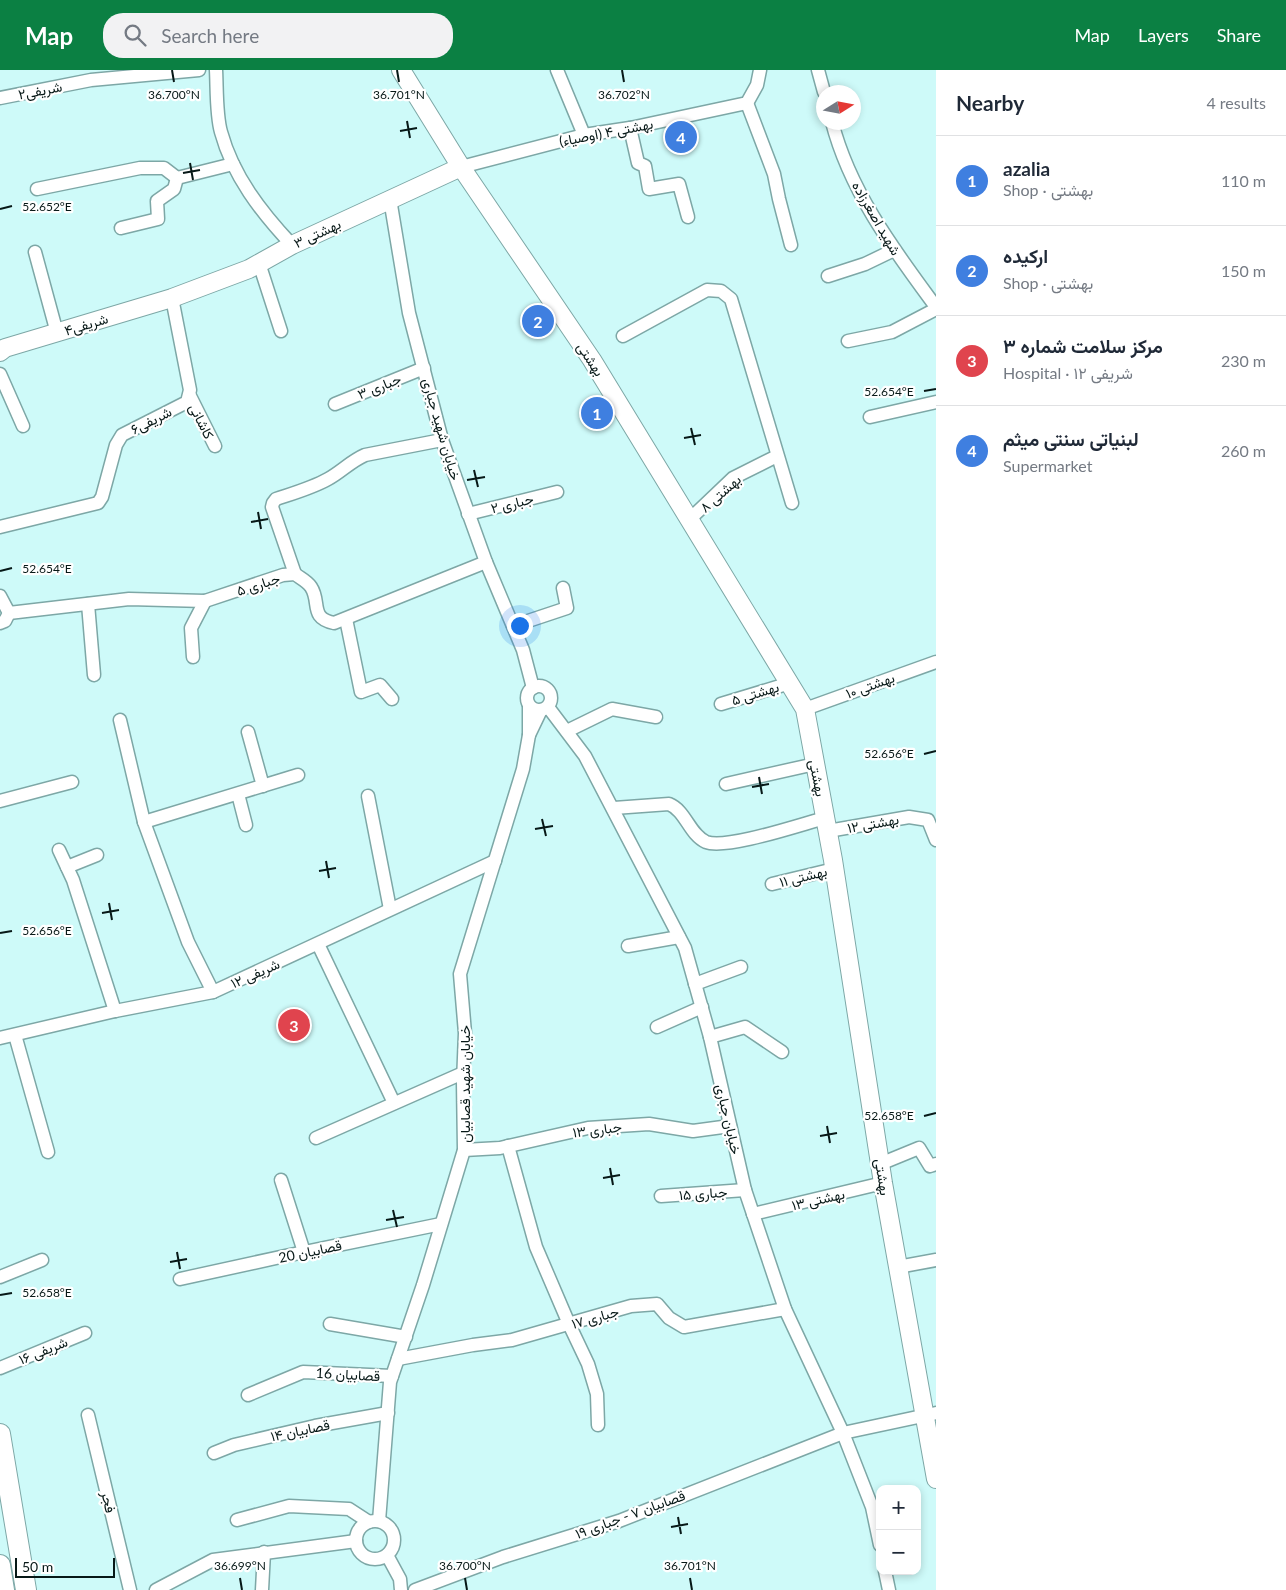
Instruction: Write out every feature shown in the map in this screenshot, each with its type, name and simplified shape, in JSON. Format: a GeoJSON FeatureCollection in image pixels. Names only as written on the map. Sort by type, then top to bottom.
{"type":"FeatureCollection","features":[{"type":"Feature","properties":{"kind":"main road","name":"بهشتی"},"geometry":{"type":"LineString","coordinates":[[401,70],[461,167],[592,360],[805,709],[834,869],[883,1183],[898,1267],[930,1414],[936,1479]]}},
{"type":"Feature","properties":{"kind":"main road","name":"بهشتی ۳"},"geometry":{"type":"LineString","coordinates":[[172,298],[249,269],[292,245],[461,167]]}},
{"type":"Feature","properties":{"kind":"main road","name":"شریفی۴"},"geometry":{"type":"LineString","coordinates":[[0,352],[5,348],[172,298]]}},
{"type":"Feature","properties":{"kind":"main road"},"geometry":{"type":"LineString","coordinates":[[0,1434],[26,1590]]}},
{"type":"Feature","properties":{"kind":"main road"},"geometry":{"type":"LineString","coordinates":[[0,1565],[4,1590]]}},
{"type":"Feature","properties":{"kind":"street","name":"شریفی۲"},"geometry":{"type":"LineString","coordinates":[[0,98],[91,80],[199,70]]}},
{"type":"Feature","properties":{"kind":"street"},"geometry":{"type":"LineString","coordinates":[[216,70],[220,131],[236,173],[266,218],[292,245]]}},
{"type":"Feature","properties":{"kind":"street"},"geometry":{"type":"LineString","coordinates":[[557,70],[584,135]]}},
{"type":"Feature","properties":{"kind":"street"},"geometry":{"type":"LineString","coordinates":[[760,70],[757,85],[747,103],[774,174],[778,199],[791,245]]}},
{"type":"Feature","properties":{"kind":"street"},"geometry":{"type":"LineString","coordinates":[[818,70],[822,85]]}},
{"type":"Feature","properties":{"kind":"street","name":"بهشتی ۴ (اوصیاء)"},"geometry":{"type":"LineString","coordinates":[[461,167],[584,135],[630,128],[747,103]]}},
{"type":"Feature","properties":{"kind":"street"},"geometry":{"type":"LineString","coordinates":[[630,128],[638,163],[645,166],[649,189],[680,184],[688,217]]}},
{"type":"Feature","properties":{"kind":"street","name":"شهید اصغرزاده"},"geometry":{"type":"LineString","coordinates":[[834,130],[862,199],[894,250],[936,308]]}},
{"type":"Feature","properties":{"kind":"street"},"geometry":{"type":"LineString","coordinates":[[177,178],[233,164]]}},
{"type":"Feature","properties":{"kind":"street"},"geometry":{"type":"LineString","coordinates":[[37,189],[140,168],[164,168],[177,178]]}},
{"type":"Feature","properties":{"kind":"street"},"geometry":{"type":"LineString","coordinates":[[121,228],[158,219],[157,200],[174,189],[177,178]]}},
{"type":"Feature","properties":{"kind":"street","name":"خیابان شهید جباری"},"geometry":{"type":"LineString","coordinates":[[390,199],[409,313],[442,440],[486,562],[538,688]]}},
{"type":"Feature","properties":{"kind":"street"},"geometry":{"type":"LineString","coordinates":[[828,276],[865,264],[894,250]]}},
{"type":"Feature","properties":{"kind":"street"},"geometry":{"type":"LineString","coordinates":[[35,252],[57,333]]}},
{"type":"Feature","properties":{"kind":"street"},"geometry":{"type":"LineString","coordinates":[[259,263],[281,331]]}},
{"type":"Feature","properties":{"kind":"street"},"geometry":{"type":"LineString","coordinates":[[623,336],[707,290],[721,291],[730,299],[792,503]]}},
{"type":"Feature","properties":{"kind":"street"},"geometry":{"type":"LineString","coordinates":[[172,298],[190,396]]}},
{"type":"Feature","properties":{"kind":"street"},"geometry":{"type":"LineString","coordinates":[[848,341],[892,332],[936,308]]}},
{"type":"Feature","properties":{"kind":"street","name":"جباری ۳"},"geometry":{"type":"LineString","coordinates":[[335,404],[424,368]]}},
{"type":"Feature","properties":{"kind":"street"},"geometry":{"type":"LineString","coordinates":[[0,374],[23,426]]}},
{"type":"Feature","properties":{"kind":"street","name":"کاشانی"},"geometry":{"type":"LineString","coordinates":[[190,396],[215,446]]}},
{"type":"Feature","properties":{"kind":"street","name":"شریفی۶"},"geometry":{"type":"LineString","coordinates":[[0,527],[98,503],[102,497],[116,445],[122,435],[187,402],[190,396]]}},
{"type":"Feature","properties":{"kind":"street"},"geometry":{"type":"LineString","coordinates":[[870,417],[936,402]]}},
{"type":"Feature","properties":{"kind":"street"},"geometry":{"type":"LineString","coordinates":[[295,574],[272,507],[272,503],[276,499],[312,487],[330,478],[353,460],[365,455],[442,440]]}},
{"type":"Feature","properties":{"kind":"street","name":"بهشتی ۸"},"geometry":{"type":"LineString","coordinates":[[690,519],[733,478],[777,456]]}},
{"type":"Feature","properties":{"kind":"street","name":"جباری ۲"},"geometry":{"type":"LineString","coordinates":[[468,514],[556,492]]}},
{"type":"Feature","properties":{"kind":"street","name":"جباری ۵"},"geometry":{"type":"LineString","coordinates":[[9,613],[129,598],[205,601],[283,575],[295,574],[312,588],[319,616],[325,621],[334,623],[486,562]]}},
{"type":"Feature","properties":{"kind":"street"},"geometry":{"type":"LineString","coordinates":[[513,626],[568,608],[564,588]]}},
{"type":"Feature","properties":{"kind":"street"},"geometry":{"type":"LineString","coordinates":[[0,596],[9,613],[4,621],[0,623]]}},
{"type":"Feature","properties":{"kind":"street"},"geometry":{"type":"LineString","coordinates":[[193,657],[191,628],[205,601]]}},
{"type":"Feature","properties":{"kind":"street"},"geometry":{"type":"LineString","coordinates":[[88,604],[94,676]]}},
{"type":"Feature","properties":{"kind":"street"},"geometry":{"type":"LineString","coordinates":[[346,619],[361,692],[380,685],[392,699]]}},
{"type":"Feature","properties":{"kind":"street","name":"بهشتی ۱۰"},"geometry":{"type":"LineString","coordinates":[[805,709],[936,662]]}},
{"type":"Feature","properties":{"kind":"street","name":"بهشتی ۵"},"geometry":{"type":"LineString","coordinates":[[721,704],[790,682]]}},
{"type":"Feature","properties":{"kind":"street"},"geometry":{"type":"LineString","coordinates":[[538,688],[548,690],[551,699],[539,708],[527,699],[528,693],[538,688]]}},
{"type":"Feature","properties":{"kind":"street","name":"خیابان جباری"},"geometry":{"type":"LineString","coordinates":[[539,708],[568,731],[585,756],[614,808],[685,948],[710,1037],[745,1190],[785,1309],[843,1432],[872,1507],[877,1530]]}},
{"type":"Feature","properties":{"kind":"street","name":"خیابان شهید قصابیان"},"geometry":{"type":"LineString","coordinates":[[374,1522],[392,1376],[423,1285],[464,1150],[463,1073],[465,1033],[460,974],[523,769],[529,735],[539,708]]}},
{"type":"Feature","properties":{"kind":"street"},"geometry":{"type":"LineString","coordinates":[[568,731],[612,709],[656,717]]}},
{"type":"Feature","properties":{"kind":"street"},"geometry":{"type":"LineString","coordinates":[[120,720],[144,822],[188,942],[213,992]]}},
{"type":"Feature","properties":{"kind":"street"},"geometry":{"type":"LineString","coordinates":[[248,732],[263,786]]}},
{"type":"Feature","properties":{"kind":"street"},"geometry":{"type":"LineString","coordinates":[[726,784],[815,764]]}},
{"type":"Feature","properties":{"kind":"street"},"geometry":{"type":"LineString","coordinates":[[144,822],[298,775]]}},
{"type":"Feature","properties":{"kind":"street"},"geometry":{"type":"LineString","coordinates":[[0,801],[72,782]]}},
{"type":"Feature","properties":{"kind":"street"},"geometry":{"type":"LineString","coordinates":[[238,794],[246,825]]}},
{"type":"Feature","properties":{"kind":"street"},"geometry":{"type":"LineString","coordinates":[[368,796],[390,909]]}},
{"type":"Feature","properties":{"kind":"street"},"geometry":{"type":"LineString","coordinates":[[614,808],[669,804],[682,814],[699,838],[715,844],[826,824]]}},
{"type":"Feature","properties":{"kind":"street","name":"بهشتی ۱۲"},"geometry":{"type":"LineString","coordinates":[[826,824],[909,817],[928,820],[936,840]]}},
{"type":"Feature","properties":{"kind":"street"},"geometry":{"type":"LineString","coordinates":[[59,850],[73,880],[115,1011]]}},
{"type":"Feature","properties":{"kind":"street"},"geometry":{"type":"LineString","coordinates":[[67,867],[97,855]]}},
{"type":"Feature","properties":{"kind":"street","name":"شریفی ۱۲"},"geometry":{"type":"LineString","coordinates":[[0,1038],[115,1011],[213,992],[495,861]]}},
{"type":"Feature","properties":{"kind":"street","name":"بهشتی ۱۱"},"geometry":{"type":"LineString","coordinates":[[772,884],[834,869]]}},
{"type":"Feature","properties":{"kind":"street"},"geometry":{"type":"LineString","coordinates":[[628,946],[679,937]]}},
{"type":"Feature","properties":{"kind":"street"},"geometry":{"type":"LineString","coordinates":[[318,944],[394,1103]]}},
{"type":"Feature","properties":{"kind":"street"},"geometry":{"type":"LineString","coordinates":[[696,984],[741,967]]}},
{"type":"Feature","properties":{"kind":"street"},"geometry":{"type":"LineString","coordinates":[[656,1027],[702,1007]]}},
{"type":"Feature","properties":{"kind":"street"},"geometry":{"type":"LineString","coordinates":[[710,1037],[745,1027],[782,1052]]}},
{"type":"Feature","properties":{"kind":"street"},"geometry":{"type":"LineString","coordinates":[[15,1035],[48,1152]]}},
{"type":"Feature","properties":{"kind":"street"},"geometry":{"type":"LineString","coordinates":[[316,1138],[463,1073]]}},
{"type":"Feature","properties":{"kind":"street","name":"جباری ۱۳"},"geometry":{"type":"LineString","coordinates":[[464,1150],[508,1146],[588,1128],[649,1124],[693,1130],[730,1126]]}},
{"type":"Feature","properties":{"kind":"street"},"geometry":{"type":"LineString","coordinates":[[508,1146],[536,1247],[588,1364],[597,1394],[598,1425]]}},
{"type":"Feature","properties":{"kind":"street"},"geometry":{"type":"LineString","coordinates":[[880,1164],[919,1148],[930,1166],[936,1164]]}},
{"type":"Feature","properties":{"kind":"street"},"geometry":{"type":"LineString","coordinates":[[281,1180],[304,1252]]}},
{"type":"Feature","properties":{"kind":"street","name":"بهشتی ۱۳"},"geometry":{"type":"LineString","coordinates":[[753,1214],[883,1183]]}},
{"type":"Feature","properties":{"kind":"street","name":"جباری ۱۵"},"geometry":{"type":"LineString","coordinates":[[661,1196],[745,1190]]}},
{"type":"Feature","properties":{"kind":"street","name":"قصابیان 20"},"geometry":{"type":"LineString","coordinates":[[180,1279],[441,1224]]}},
{"type":"Feature","properties":{"kind":"street"},"geometry":{"type":"LineString","coordinates":[[0,1277],[42,1260]]}},
{"type":"Feature","properties":{"kind":"street"},"geometry":{"type":"LineString","coordinates":[[898,1267],[936,1260]]}},
{"type":"Feature","properties":{"kind":"street","name":"جباری ۱۷"},"geometry":{"type":"LineString","coordinates":[[398,1359],[512,1340],[631,1306],[657,1304],[669,1318],[684,1327],[785,1309]]}},
{"type":"Feature","properties":{"kind":"street"},"geometry":{"type":"LineString","coordinates":[[330,1324],[406,1337]]}},
{"type":"Feature","properties":{"kind":"street","name":"شریفی ۱۶"},"geometry":{"type":"LineString","coordinates":[[0,1368],[85,1333]]}},
{"type":"Feature","properties":{"kind":"street","name":"قصابیان 16"},"geometry":{"type":"LineString","coordinates":[[248,1394],[303,1372],[392,1376]]}},
{"type":"Feature","properties":{"kind":"street","name":"قصابیان ۱۴"},"geometry":{"type":"LineString","coordinates":[[214,1453],[243,1443],[315,1426],[388,1413]]}},
{"type":"Feature","properties":{"kind":"street","name":"قصابيان ۷ - جباری ۱۹"},"geometry":{"type":"LineString","coordinates":[[414,1590],[503,1557],[619,1521],[843,1432],[930,1414]]}},
{"type":"Feature","properties":{"kind":"street","name":"فجر"},"geometry":{"type":"LineString","coordinates":[[88,1415],[130,1590]]}},
{"type":"Feature","properties":{"kind":"street"},"geometry":{"type":"LineString","coordinates":[[237,1520],[289,1506],[349,1509],[374,1522],[387,1525],[392,1532],[394,1540],[392,1548],[387,1555],[380,1559],[371,1559],[364,1555],[358,1549],[356,1541],[362,1526],[374,1522]]}},
{"type":"Feature","properties":{"kind":"street"},"geometry":{"type":"LineString","coordinates":[[156,1590],[213,1560],[356,1541]]}},
{"type":"Feature","properties":{"kind":"street"},"geometry":{"type":"LineString","coordinates":[[262,1590],[264,1552]]}},
{"type":"Feature","properties":{"kind":"street"},"geometry":{"type":"LineString","coordinates":[[387,1555],[400,1579],[401,1590]]}},
{"type":"Feature","properties":{"kind":"street"},"geometry":{"type":"LineString","coordinates":[[886,1575],[889,1590]]}},
{"type":"Feature","properties":{"kind":"place","name":"لبنیاتی سنتی میثم"},"geometry":{"type":"Point","coordinates":[681,137]}},
{"type":"Feature","properties":{"kind":"place","name":"ارکیده"},"geometry":{"type":"Point","coordinates":[538,321]}},
{"type":"Feature","properties":{"kind":"place","name":"azalia"},"geometry":{"type":"Point","coordinates":[597,413]}},
{"type":"Feature","properties":{"kind":"place","name":"مرکز سلامت شماره ۳"},"geometry":{"type":"Point","coordinates":[294,1025]}}]}
